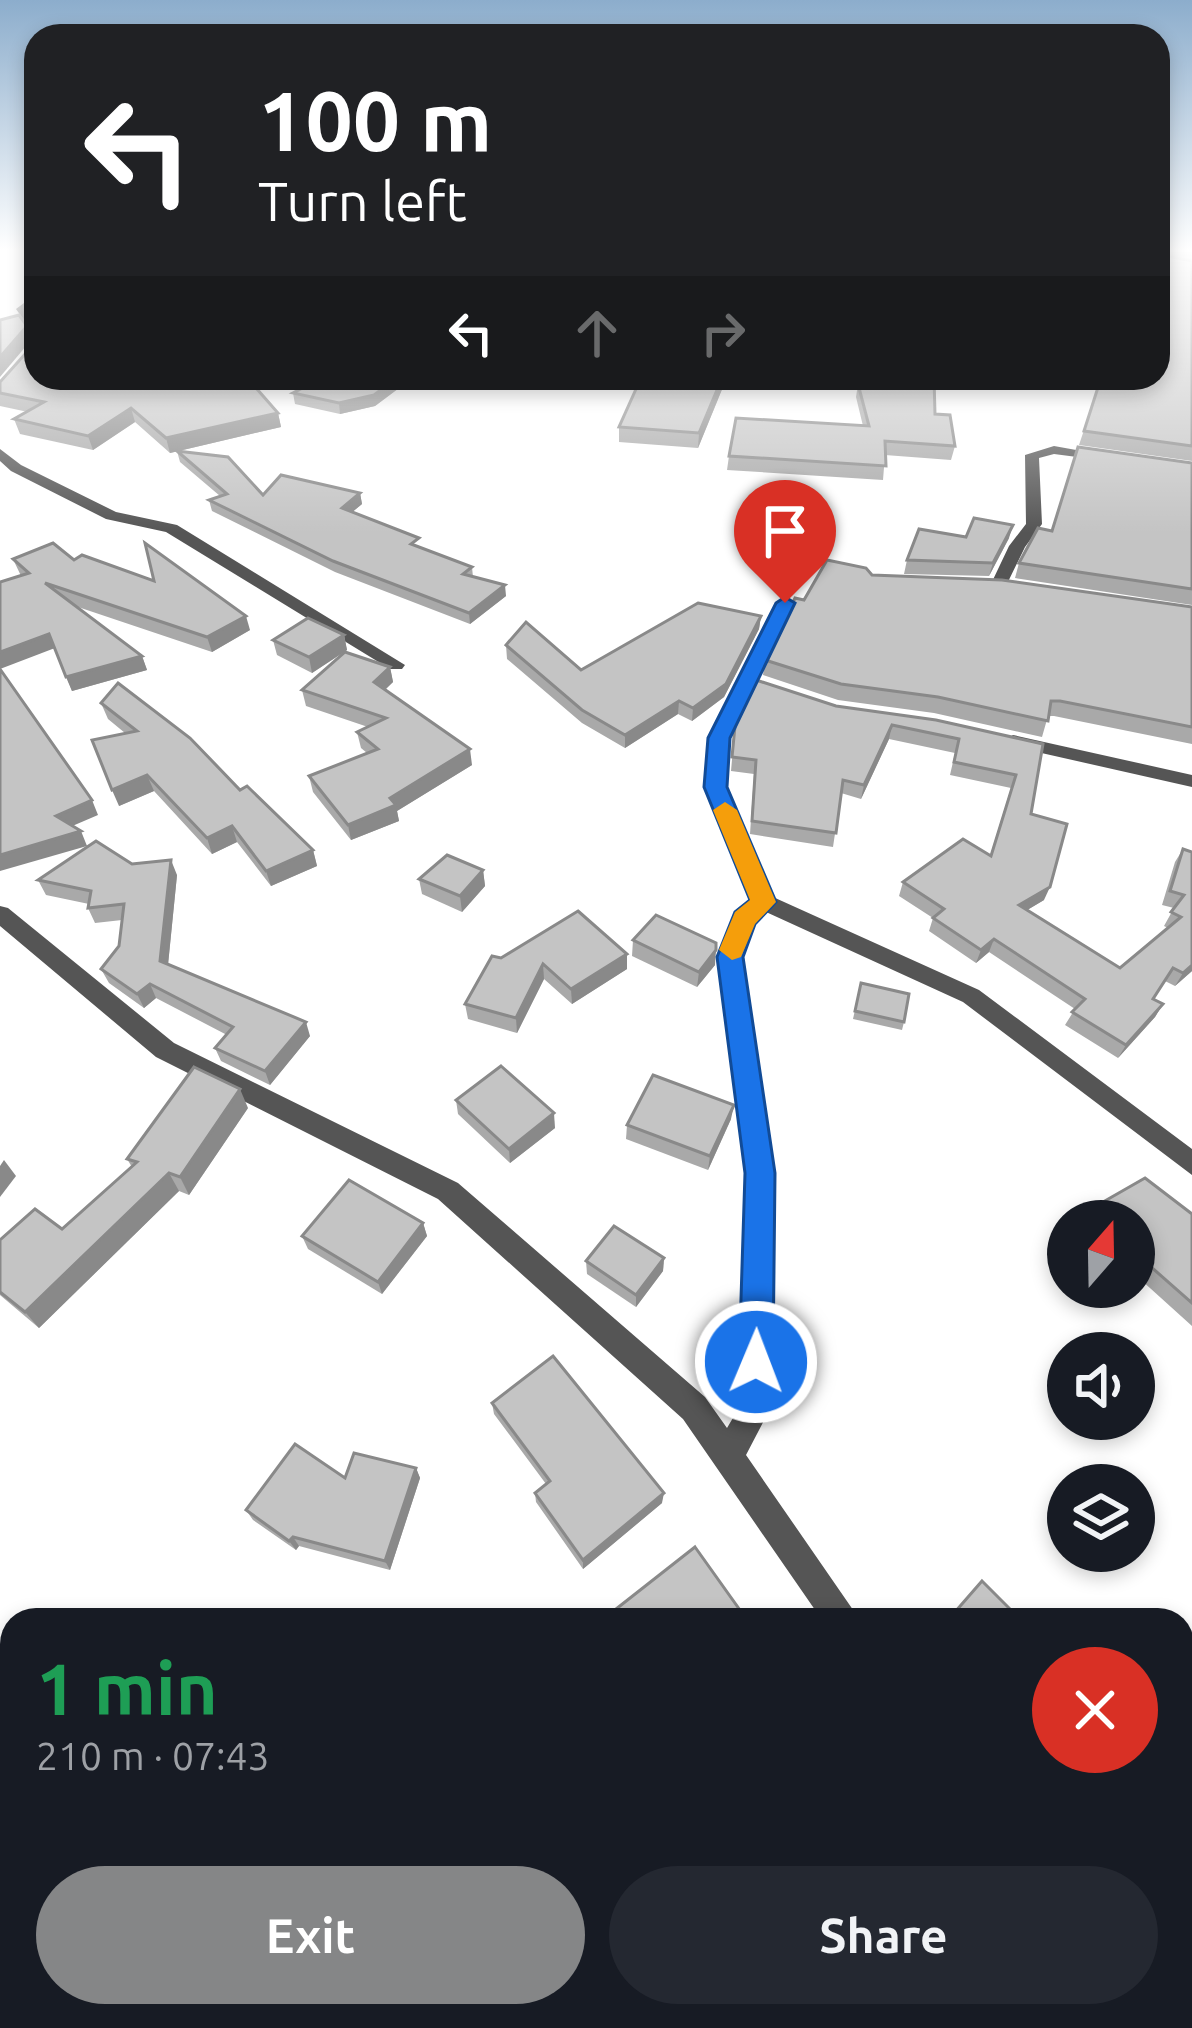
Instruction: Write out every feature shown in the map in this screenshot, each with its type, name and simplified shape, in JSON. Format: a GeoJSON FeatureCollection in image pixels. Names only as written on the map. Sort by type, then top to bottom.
{"type":"FeatureCollection","features":[{"type":"Feature","properties":{"kind":"street"},"geometry":{"type":"LineString","coordinates":[[998,586],[1037,515],[1032,455],[1054,450],[1131,460]]}},
{"type":"Feature","properties":{"kind":"street"},"geometry":{"type":"LineString","coordinates":[[0,453],[16,468],[110,516],[171,528],[396,664]]}},
{"type":"Feature","properties":{"kind":"street"},"geometry":{"type":"LineString","coordinates":[[978,585],[1020,589]]}},
{"type":"Feature","properties":{"kind":"street"},"geometry":{"type":"LineString","coordinates":[[785,603],[719,738],[716,787],[764,902],[971,996],[1192,1164]]}},
{"type":"Feature","properties":{"kind":"street"},"geometry":{"type":"LineString","coordinates":[[745,680],[767,688]]}},
{"type":"Feature","properties":{"kind":"street"},"geometry":{"type":"LineString","coordinates":[[998,738],[1192,781]]}},
{"type":"Feature","properties":{"kind":"street"},"geometry":{"type":"LineString","coordinates":[[728,1456],[755,1409],[760,1173],[730,957],[744,919],[764,902]]}},
{"type":"Feature","properties":{"kind":"street"},"geometry":{"type":"LineString","coordinates":[[0,914],[165,1050],[448,1191],[694,1408],[835,1608]]}},
{"type":"Feature","properties":{"kind":"building"},"geometry":{"type":"Polygon","coordinates":[[[1170,344],[1192,344],[1192,446],[1084,431],[1097,390],[1170,390],[1170,344]]]}},
{"type":"Feature","properties":{"kind":"building"},"geometry":{"type":"Polygon","coordinates":[[[24,355],[24,390],[258,390],[278,413],[166,438],[131,408],[88,436],[14,419],[44,402],[0,393],[0,382],[24,355]]]}},
{"type":"Feature","properties":{"kind":"building"},"geometry":{"type":"Polygon","coordinates":[[[299,390],[381,390],[339,403],[293,393],[299,390]]]}},
{"type":"Feature","properties":{"kind":"building"},"geometry":{"type":"Polygon","coordinates":[[[636,390],[717,390],[699,433],[619,427],[636,390]]]}},
{"type":"Feature","properties":{"kind":"building"},"geometry":{"type":"Polygon","coordinates":[[[860,390],[934,390],[935,414],[950,415],[955,446],[885,441],[886,466],[729,456],[736,418],[869,426],[860,390]]]}},
{"type":"Feature","properties":{"kind":"building"},"geometry":{"type":"Polygon","coordinates":[[[1078,447],[1192,463],[1192,589],[1019,563],[1038,528],[1052,531],[1078,447]]]}},
{"type":"Feature","properties":{"kind":"building"},"geometry":{"type":"Polygon","coordinates":[[[177,451],[228,457],[263,495],[281,475],[360,493],[342,508],[419,538],[411,544],[472,567],[463,574],[505,585],[469,613],[333,561],[209,500],[227,494],[177,451]]]}},
{"type":"Feature","properties":{"kind":"building"},"geometry":{"type":"Polygon","coordinates":[[[974,518],[1013,525],[993,563],[907,560],[919,529],[966,537],[974,518]]]}},
{"type":"Feature","properties":{"kind":"building"},"geometry":{"type":"Polygon","coordinates":[[[53,543],[74,560],[82,555],[154,581],[145,543],[246,616],[207,637],[45,583],[142,656],[66,677],[49,634],[0,652],[0,582],[29,573],[13,559],[53,543]]]}},
{"type":"Feature","properties":{"kind":"building"},"geometry":{"type":"Polygon","coordinates":[[[827,560],[866,568],[872,575],[1002,580],[1192,607],[1192,727],[1060,701],[1051,701],[1048,721],[938,697],[841,684],[765,660],[795,598],[804,600],[827,560]]]}},
{"type":"Feature","properties":{"kind":"building"},"geometry":{"type":"Polygon","coordinates":[[[698,603],[761,616],[726,684],[693,708],[679,701],[625,735],[582,710],[506,645],[526,622],[581,670],[698,603]]]}},
{"type":"Feature","properties":{"kind":"building"},"geometry":{"type":"Polygon","coordinates":[[[308,618],[344,635],[309,657],[273,640],[308,618]]]}},
{"type":"Feature","properties":{"kind":"building"},"geometry":{"type":"Polygon","coordinates":[[[345,652],[390,667],[374,682],[470,749],[390,798],[396,805],[348,825],[309,776],[378,749],[357,732],[386,718],[302,690],[345,652]]]}},
{"type":"Feature","properties":{"kind":"building"},"geometry":{"type":"Polygon","coordinates":[[[0,669],[92,800],[56,816],[81,831],[0,855],[0,669]]]}},
{"type":"Feature","properties":{"kind":"building"},"geometry":{"type":"Polygon","coordinates":[[[756,680],[836,706],[936,720],[1043,744],[1031,814],[1067,824],[1050,887],[1019,905],[1120,968],[1181,917],[1171,912],[1184,895],[1170,891],[1183,849],[1192,852],[1192,965],[1183,973],[1173,968],[1153,999],[1163,1004],[1126,1045],[1072,1012],[1085,999],[994,939],[981,950],[933,918],[944,909],[903,882],[963,839],[991,856],[1016,775],[954,762],[959,739],[892,725],[864,785],[843,780],[836,833],[752,821],[756,760],[732,757],[735,726],[756,680]]]}},
{"type":"Feature","properties":{"kind":"building"},"geometry":{"type":"Polygon","coordinates":[[[118,683],[190,738],[240,790],[247,786],[313,850],[266,871],[232,826],[207,838],[147,775],[112,790],[92,740],[137,731],[101,703],[118,683]]]}},
{"type":"Feature","properties":{"kind":"building"},"geometry":{"type":"Polygon","coordinates":[[[96,841],[132,864],[171,860],[160,961],[306,1022],[265,1071],[215,1048],[233,1027],[150,984],[137,994],[101,969],[119,946],[124,904],[88,908],[91,891],[38,880],[96,841]]]}},
{"type":"Feature","properties":{"kind":"building"},"geometry":{"type":"Polygon","coordinates":[[[447,855],[483,870],[460,896],[419,879],[447,855]]]}},
{"type":"Feature","properties":{"kind":"building"},"geometry":{"type":"Polygon","coordinates":[[[578,911],[627,954],[571,989],[543,964],[516,1018],[465,1004],[492,956],[501,958],[578,911]]]}},
{"type":"Feature","properties":{"kind":"building"},"geometry":{"type":"Polygon","coordinates":[[[656,915],[716,943],[699,972],[633,940],[656,915]]]}},
{"type":"Feature","properties":{"kind":"building"},"geometry":{"type":"Polygon","coordinates":[[[861,983],[909,994],[904,1022],[855,1011],[861,983]]]}},
{"type":"Feature","properties":{"kind":"building"},"geometry":{"type":"Polygon","coordinates":[[[501,1066],[554,1113],[509,1149],[456,1100],[501,1066]]]}},
{"type":"Feature","properties":{"kind":"building"},"geometry":{"type":"Polygon","coordinates":[[[194,1067],[240,1089],[180,1177],[169,1173],[25,1312],[0,1292],[0,1240],[35,1209],[62,1229],[137,1162],[127,1159],[194,1067]]]}},
{"type":"Feature","properties":{"kind":"building"},"geometry":{"type":"Polygon","coordinates":[[[653,1075],[734,1105],[710,1156],[627,1125],[653,1075]]]}},
{"type":"Feature","properties":{"kind":"building"},"geometry":{"type":"Polygon","coordinates":[[[1145,1178],[1192,1214],[1192,1303],[1155,1270],[1155,1200],[1106,1200],[1145,1178]]]}},
{"type":"Feature","properties":{"kind":"building"},"geometry":{"type":"Polygon","coordinates":[[[349,1180],[423,1223],[378,1282],[302,1236],[349,1180]]]}},
{"type":"Feature","properties":{"kind":"building"},"geometry":{"type":"Polygon","coordinates":[[[614,1226],[664,1258],[636,1295],[586,1261],[614,1226]]]}},
{"type":"Feature","properties":{"kind":"building"},"geometry":{"type":"Polygon","coordinates":[[[553,1356],[664,1493],[583,1560],[535,1493],[550,1481],[492,1403],[553,1356]]]}},
{"type":"Feature","properties":{"kind":"building"},"geometry":{"type":"Polygon","coordinates":[[[295,1444],[345,1478],[354,1453],[416,1468],[385,1561],[293,1537],[289,1541],[246,1510],[295,1444]]]}},
{"type":"Feature","properties":{"kind":"building"},"geometry":{"type":"Polygon","coordinates":[[[695,1547],[738,1608],[617,1608],[695,1547]]]}},
{"type":"Feature","properties":{"kind":"building"},"geometry":{"type":"Polygon","coordinates":[[[982,1581],[1009,1608],[958,1608],[982,1581]]]}},
{"type":"Feature","properties":{"kind":"slow traffic"},"geometry":{"type":"LineString","coordinates":[[725,810],[764,902],[744,919],[732,950]]}},
{"type":"Feature","properties":{"kind":"route"},"geometry":{"type":"LineString","coordinates":[[756,1362],[760,1173],[730,957],[744,919],[764,902],[716,787],[719,738],[785,603]]}}]}
